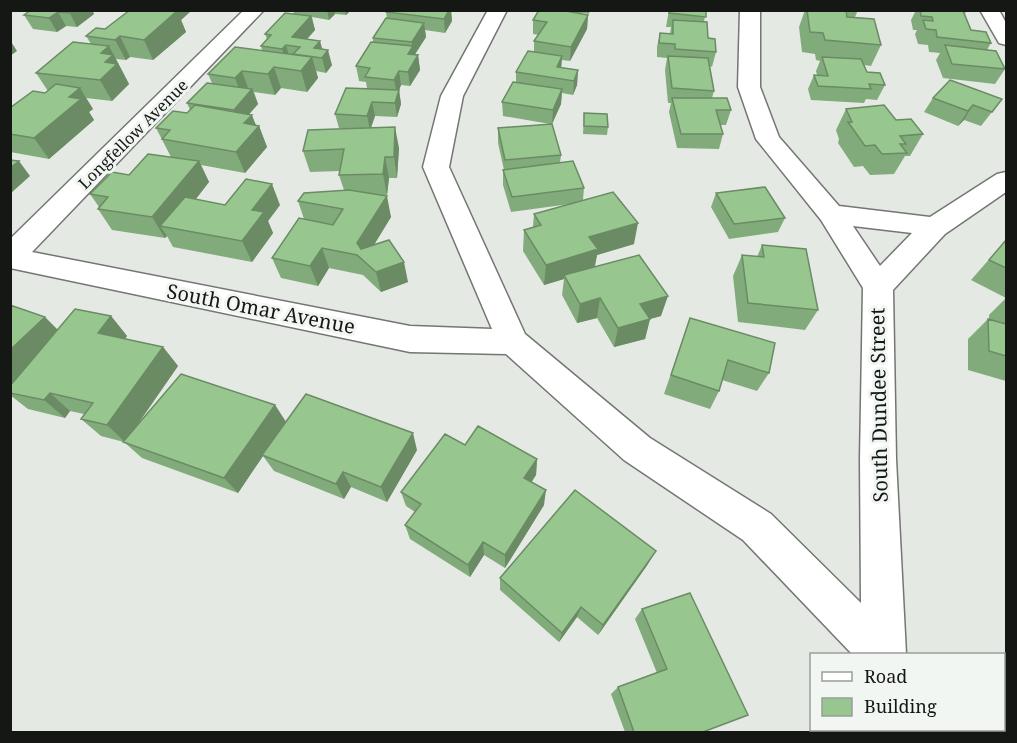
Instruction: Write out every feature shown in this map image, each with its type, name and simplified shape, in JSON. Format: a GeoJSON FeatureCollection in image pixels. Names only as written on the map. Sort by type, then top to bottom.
{"type":"FeatureCollection","features":[{"type":"Feature","properties":{"kind":"street","name":"Longfellow Avenue"},"geometry":{"type":"LineString","coordinates":[[10,257],[255,10]]}},
{"type":"Feature","properties":{"kind":"street"},"geometry":{"type":"LineString","coordinates":[[498,10],[452,96],[436,167],[513,342],[637,448],[757,527],[882,653]]}},
{"type":"Feature","properties":{"kind":"street"},"geometry":{"type":"LineString","coordinates":[[750,10],[749,87],[768,139],[831,214],[878,287]]}},
{"type":"Feature","properties":{"kind":"street"},"geometry":{"type":"LineString","coordinates":[[989,10],[1006,39]]}},
{"type":"Feature","properties":{"kind":"street","name":"South Dundee Street"},"geometry":{"type":"LineString","coordinates":[[883,653],[878,459],[878,287],[935,227],[1006,180]]}},
{"type":"Feature","properties":{"kind":"street"},"geometry":{"type":"LineString","coordinates":[[831,214],[935,227]]}},
{"type":"Feature","properties":{"kind":"street","name":"South Omar Avenue"},"geometry":{"type":"LineString","coordinates":[[10,257],[410,339],[513,342]]}},
{"type":"Feature","properties":{"kind":"building"},"geometry":{"type":"Polygon","coordinates":[[[31,10],[73,10],[70,13],[58,12],[49,18],[24,15],[31,10]]]}},
{"type":"Feature","properties":{"kind":"building"},"geometry":{"type":"Polygon","coordinates":[[[130,10],[177,11],[144,40],[120,36],[115,40],[86,36],[96,28],[105,29],[130,10]]]}},
{"type":"Feature","properties":{"kind":"building"},"geometry":{"type":"Polygon","coordinates":[[[387,10],[449,10],[444,19],[386,12],[387,10]]]}},
{"type":"Feature","properties":{"kind":"building"},"geometry":{"type":"Polygon","coordinates":[[[539,10],[560,10],[588,15],[571,47],[534,41],[547,22],[533,20],[539,10]]]}},
{"type":"Feature","properties":{"kind":"building"},"geometry":{"type":"Polygon","coordinates":[[[670,10],[706,10],[706,17],[669,13],[670,10]]]}},
{"type":"Feature","properties":{"kind":"building"},"geometry":{"type":"Polygon","coordinates":[[[807,10],[846,11],[847,17],[874,19],[881,45],[825,40],[823,33],[810,32],[807,10]]]}},
{"type":"Feature","properties":{"kind":"building"},"geometry":{"type":"Polygon","coordinates":[[[920,10],[963,11],[971,30],[986,32],[991,43],[937,37],[936,30],[926,29],[923,20],[933,21],[932,17],[921,16],[920,10]]]}},
{"type":"Feature","properties":{"kind":"building"},"geometry":{"type":"Polygon","coordinates":[[[285,13],[311,16],[292,37],[320,41],[314,48],[328,50],[322,58],[293,54],[300,47],[286,45],[282,49],[261,46],[271,35],[265,34],[285,13]]]}},
{"type":"Feature","properties":{"kind":"building"},"geometry":{"type":"Polygon","coordinates":[[[386,18],[424,23],[412,42],[373,38],[386,18]]]}},
{"type":"Feature","properties":{"kind":"building"},"geometry":{"type":"Polygon","coordinates":[[[673,20],[707,22],[708,38],[715,39],[716,52],[675,49],[675,44],[659,43],[660,33],[673,34],[673,20]]]}},
{"type":"Feature","properties":{"kind":"building"},"geometry":{"type":"Polygon","coordinates":[[[73,42],[109,46],[101,53],[113,55],[105,62],[117,64],[100,80],[36,73],[73,42]]]}},
{"type":"Feature","properties":{"kind":"building"},"geometry":{"type":"Polygon","coordinates":[[[371,42],[413,46],[408,54],[418,55],[408,72],[399,71],[394,80],[365,77],[370,68],[356,66],[371,42]]]}},
{"type":"Feature","properties":{"kind":"building"},"geometry":{"type":"Polygon","coordinates":[[[945,45],[996,51],[1005,69],[952,64],[945,45]]]}},
{"type":"Feature","properties":{"kind":"building"},"geometry":{"type":"Polygon","coordinates":[[[235,47],[312,57],[301,71],[274,67],[268,74],[242,71],[235,78],[208,74],[235,47]]]}},
{"type":"Feature","properties":{"kind":"building"},"geometry":{"type":"Polygon","coordinates":[[[528,51],[562,56],[557,67],[578,70],[574,81],[516,72],[528,51]]]}},
{"type":"Feature","properties":{"kind":"building"},"geometry":{"type":"Polygon","coordinates":[[[668,56],[708,58],[714,91],[672,88],[668,56]]]}},
{"type":"Feature","properties":{"kind":"building"},"geometry":{"type":"Polygon","coordinates":[[[822,57],[861,59],[867,72],[880,73],[885,85],[869,84],[871,89],[818,86],[814,75],[828,76],[822,57]]]}},
{"type":"Feature","properties":{"kind":"building"},"geometry":{"type":"Polygon","coordinates":[[[950,80],[1002,99],[992,112],[973,105],[968,111],[933,98],[950,80]]]}},
{"type":"Feature","properties":{"kind":"building"},"geometry":{"type":"Polygon","coordinates":[[[513,82],[562,89],[553,110],[502,102],[513,82]]]}},
{"type":"Feature","properties":{"kind":"building"},"geometry":{"type":"Polygon","coordinates":[[[207,83],[252,89],[234,110],[187,103],[207,83]]]}},
{"type":"Feature","properties":{"kind":"building"},"geometry":{"type":"Polygon","coordinates":[[[56,84],[80,88],[69,97],[81,99],[34,138],[10,134],[10,108],[33,91],[45,93],[56,84]]]}},
{"type":"Feature","properties":{"kind":"building"},"geometry":{"type":"Polygon","coordinates":[[[346,88],[399,90],[395,103],[372,102],[367,116],[335,114],[346,88]]]}},
{"type":"Feature","properties":{"kind":"building"},"geometry":{"type":"Polygon","coordinates":[[[672,98],[727,98],[731,110],[716,110],[723,134],[681,134],[672,98]]]}},
{"type":"Feature","properties":{"kind":"building"},"geometry":{"type":"Polygon","coordinates":[[[195,105],[252,115],[244,123],[259,126],[236,152],[162,139],[170,130],[156,128],[173,111],[187,113],[195,105]]]}},
{"type":"Feature","properties":{"kind":"building"},"geometry":{"type":"Polygon","coordinates":[[[884,105],[896,120],[911,119],[923,134],[900,136],[906,144],[900,144],[907,153],[882,154],[875,145],[865,146],[848,122],[852,122],[846,109],[884,105]]]}},
{"type":"Feature","properties":{"kind":"building"},"geometry":{"type":"Polygon","coordinates":[[[584,113],[607,114],[608,127],[584,126],[584,113]]]}},
{"type":"Feature","properties":{"kind":"building"},"geometry":{"type":"Polygon","coordinates":[[[552,124],[561,155],[505,160],[498,128],[552,124]]]}},
{"type":"Feature","properties":{"kind":"building"},"geometry":{"type":"Polygon","coordinates":[[[395,127],[394,157],[385,157],[383,174],[339,175],[344,149],[303,151],[308,130],[395,127]]]}},
{"type":"Feature","properties":{"kind":"building"},"geometry":{"type":"Polygon","coordinates":[[[148,154],[199,161],[152,217],[98,209],[108,197],[90,194],[112,172],[129,175],[148,154]]]}},
{"type":"Feature","properties":{"kind":"building"},"geometry":{"type":"Polygon","coordinates":[[[10,160],[19,161],[10,168],[10,160]]]}},
{"type":"Feature","properties":{"kind":"building"},"geometry":{"type":"Polygon","coordinates":[[[573,161],[584,188],[512,197],[503,170],[573,161]]]}},
{"type":"Feature","properties":{"kind":"building"},"geometry":{"type":"Polygon","coordinates":[[[246,179],[272,184],[252,210],[264,212],[242,241],[160,226],[185,197],[225,205],[246,179]]]}},
{"type":"Feature","properties":{"kind":"building"},"geometry":{"type":"Polygon","coordinates":[[[765,187],[785,218],[734,224],[716,193],[765,187]]]}},
{"type":"Feature","properties":{"kind":"building"},"geometry":{"type":"Polygon","coordinates":[[[349,190],[387,196],[357,243],[361,249],[389,240],[404,262],[376,272],[357,255],[322,248],[310,266],[272,258],[299,218],[333,225],[343,209],[298,201],[304,193],[349,190]]]}},
{"type":"Feature","properties":{"kind":"building"},"geometry":{"type":"Polygon","coordinates":[[[613,192],[638,223],[589,237],[598,249],[546,265],[524,230],[541,225],[534,214],[613,192]]]}},
{"type":"Feature","properties":{"kind":"building"},"geometry":{"type":"Polygon","coordinates":[[[1006,240],[1006,268],[989,260],[1006,240]]]}},
{"type":"Feature","properties":{"kind":"building"},"geometry":{"type":"Polygon","coordinates":[[[762,245],[806,249],[818,310],[748,303],[742,255],[764,257],[762,245]]]}},
{"type":"Feature","properties":{"kind":"building"},"geometry":{"type":"Polygon","coordinates":[[[639,255],[668,296],[640,304],[650,319],[618,328],[600,298],[580,304],[564,275],[639,255]]]}},
{"type":"Feature","properties":{"kind":"building"},"geometry":{"type":"Polygon","coordinates":[[[10,305],[45,317],[10,350],[10,305]]]}},
{"type":"Feature","properties":{"kind":"building"},"geometry":{"type":"Polygon","coordinates":[[[75,309],[111,316],[98,333],[163,347],[107,425],[81,419],[93,403],[50,393],[44,400],[10,393],[10,386],[75,309]]]}},
{"type":"Feature","properties":{"kind":"building"},"geometry":{"type":"Polygon","coordinates":[[[690,318],[775,343],[769,373],[728,360],[719,391],[671,375],[690,318]]]}},
{"type":"Feature","properties":{"kind":"building"},"geometry":{"type":"Polygon","coordinates":[[[988,319],[1006,324],[1006,356],[989,351],[988,319]]]}},
{"type":"Feature","properties":{"kind":"building"},"geometry":{"type":"Polygon","coordinates":[[[181,374],[275,405],[224,478],[123,442],[181,374]]]}},
{"type":"Feature","properties":{"kind":"building"},"geometry":{"type":"Polygon","coordinates":[[[306,394],[413,433],[381,487],[343,472],[336,484],[262,455],[306,394]]]}},
{"type":"Feature","properties":{"kind":"building"},"geometry":{"type":"Polygon","coordinates":[[[478,426],[537,459],[524,478],[546,490],[505,555],[483,542],[468,565],[405,525],[421,504],[401,492],[445,434],[465,445],[478,426]]]}},
{"type":"Feature","properties":{"kind":"building"},"geometry":{"type":"Polygon","coordinates":[[[575,490],[656,551],[603,625],[581,607],[562,633],[500,578],[575,490]]]}},
{"type":"Feature","properties":{"kind":"building"},"geometry":{"type":"Polygon","coordinates":[[[690,593],[748,715],[703,732],[634,732],[618,687],[667,669],[642,609],[690,593]]]}}]}
